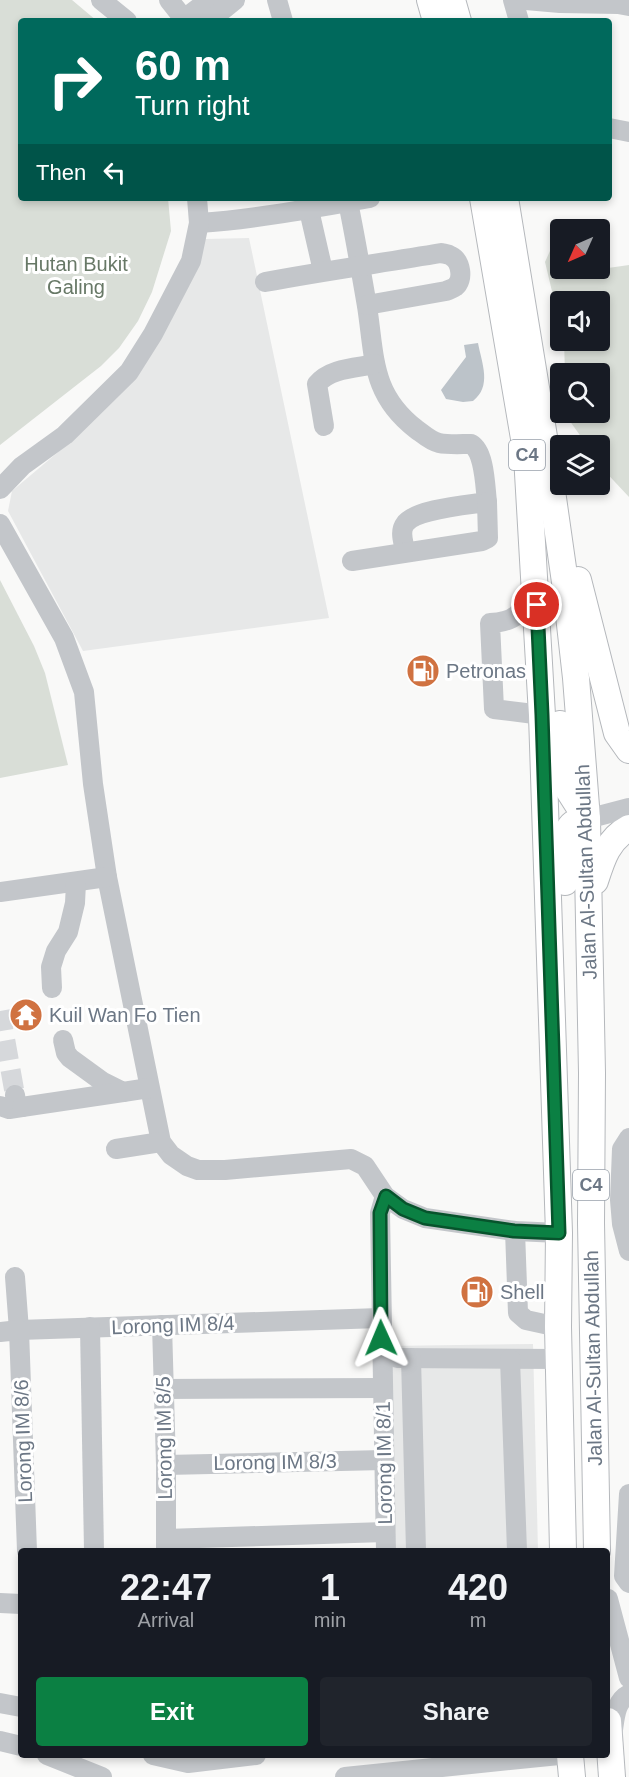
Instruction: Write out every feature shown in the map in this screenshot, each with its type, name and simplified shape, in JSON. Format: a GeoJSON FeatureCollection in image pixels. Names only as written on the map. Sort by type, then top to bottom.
{"type":"FeatureCollection","features":[{"type":"Feature","properties":{"kind":"main road"},"geometry":{"type":"LineString","coordinates":[[430,0],[435,18]]}},
{"type":"Feature","properties":{"kind":"main road"},"geometry":{"type":"LineString","coordinates":[[452,0],[457,18]]}},
{"type":"Feature","properties":{"kind":"main road","name":"Jalan Al-Sultan Abdullah"},"geometry":{"type":"LineString","coordinates":[[487,202],[536,452],[535,584],[542,715],[559,1233],[558,1327],[562,1548]]}},
{"type":"Feature","properties":{"kind":"main road"},"geometry":{"type":"LineString","coordinates":[[536,452],[617,733],[629,750]]}},
{"type":"Feature","properties":{"kind":"main road"},"geometry":{"type":"LineString","coordinates":[[536,452],[556,653],[564,783],[587,819],[573,824],[567,831],[565,850],[569,1049],[568,1130],[559,1233]]}},
{"type":"Feature","properties":{"kind":"main road","name":"Jalan Al-Sultan Abdullah"},"geometry":{"type":"LineString","coordinates":[[587,819],[597,1548]]}},
{"type":"Feature","properties":{"kind":"main road"},"geometry":{"type":"LineString","coordinates":[[589,897],[603,855],[613,840],[629,828]]}},
{"type":"Feature","properties":{"kind":"main road"},"geometry":{"type":"LineString","coordinates":[[610,1751],[611,1766]]}},
{"type":"Feature","properties":{"kind":"main road"},"geometry":{"type":"LineString","coordinates":[[570,1758],[572,1777]]}},
{"type":"Feature","properties":{"kind":"street"},"geometry":{"type":"LineString","coordinates":[[101,0],[123,18]]}},
{"type":"Feature","properties":{"kind":"street"},"geometry":{"type":"LineString","coordinates":[[169,0],[183,18]]}},
{"type":"Feature","properties":{"kind":"street"},"geometry":{"type":"LineString","coordinates":[[185,18],[209,0]]}},
{"type":"Feature","properties":{"kind":"street"},"geometry":{"type":"LineString","coordinates":[[213,18],[235,0]]}},
{"type":"Feature","properties":{"kind":"street"},"geometry":{"type":"LineString","coordinates":[[277,0],[282,18]]}},
{"type":"Feature","properties":{"kind":"street"},"geometry":{"type":"LineString","coordinates":[[513,0],[518,18]]}},
{"type":"Feature","properties":{"kind":"street"},"geometry":{"type":"LineString","coordinates":[[526,0],[629,6]]}},
{"type":"Feature","properties":{"kind":"street"},"geometry":{"type":"LineString","coordinates":[[612,129],[629,132]]}},
{"type":"Feature","properties":{"kind":"street"},"geometry":{"type":"LineString","coordinates":[[0,489],[22,466],[65,435],[129,372],[153,334],[191,261],[199,223],[197,201]]}},
{"type":"Feature","properties":{"kind":"street"},"geometry":{"type":"LineString","coordinates":[[199,223],[309,210],[338,201],[360,267],[381,389],[404,420],[430,440],[439,443],[471,444],[480,452],[487,502],[488,538],[482,541],[405,551],[352,561]]}},
{"type":"Feature","properties":{"kind":"street"},"geometry":{"type":"LineString","coordinates":[[309,210],[323,271]]}},
{"type":"Feature","properties":{"kind":"street"},"geometry":{"type":"LineString","coordinates":[[265,282],[441,254],[451,256],[457,261],[460,281],[455,288],[367,305]]}},
{"type":"Feature","properties":{"kind":"street"},"geometry":{"type":"LineString","coordinates":[[324,426],[317,384],[322,377],[332,372],[375,364]]}},
{"type":"Feature","properties":{"kind":"street"},"geometry":{"type":"LineString","coordinates":[[405,551],[402,532],[405,523],[416,516],[487,502]]}},
{"type":"Feature","properties":{"kind":"street"},"geometry":{"type":"LineString","coordinates":[[0,524],[64,638],[84,692],[93,784],[107,877],[161,1142],[171,1155],[187,1166],[198,1170],[225,1170],[351,1159],[365,1166],[386,1196],[403,1209],[425,1218],[514,1231],[559,1233]]}},
{"type":"Feature","properties":{"kind":"street"},"geometry":{"type":"LineString","coordinates":[[535,584],[521,610],[514,617],[507,622],[490,623],[494,709],[542,715]]}},
{"type":"Feature","properties":{"kind":"street"},"geometry":{"type":"LineString","coordinates":[[587,819],[629,808]]}},
{"type":"Feature","properties":{"kind":"street"},"geometry":{"type":"LineString","coordinates":[[0,892],[107,877]]}},
{"type":"Feature","properties":{"kind":"street"},"geometry":{"type":"LineString","coordinates":[[52,988],[51,967],[56,951],[68,932],[75,903],[76,883]]}},
{"type":"Feature","properties":{"kind":"street"},"geometry":{"type":"LineString","coordinates":[[63,1040],[66,1053],[70,1058],[104,1082],[123,1092]]}},
{"type":"Feature","properties":{"kind":"street"},"geometry":{"type":"LineString","coordinates":[[12,1103],[149,1088]]}},
{"type":"Feature","properties":{"kind":"street"},"geometry":{"type":"LineString","coordinates":[[629,1138],[622,1149],[624,1200],[622,1224],[629,1251]]}},
{"type":"Feature","properties":{"kind":"street"},"geometry":{"type":"LineString","coordinates":[[116,1149],[161,1142]]}},
{"type":"Feature","properties":{"kind":"street","name":"Lorong IM 8/1"},"geometry":{"type":"LineString","coordinates":[[385,1542],[380,1213],[386,1196]]}},
{"type":"Feature","properties":{"kind":"street"},"geometry":{"type":"LineString","coordinates":[[591,1222],[622,1224]]}},
{"type":"Feature","properties":{"kind":"street"},"geometry":{"type":"LineString","coordinates":[[514,1231],[518,1313],[526,1320],[558,1327]]}},
{"type":"Feature","properties":{"kind":"street"},"geometry":{"type":"LineString","coordinates":[[9,1331],[15,1277]]}},
{"type":"Feature","properties":{"kind":"street","name":"Lorong IM 8/4"},"geometry":{"type":"LineString","coordinates":[[9,1331],[380,1318]]}},
{"type":"Feature","properties":{"kind":"street","name":"Lorong IM 8/5"},"geometry":{"type":"LineString","coordinates":[[162,1325],[166,1545]]}},
{"type":"Feature","properties":{"kind":"street"},"geometry":{"type":"LineString","coordinates":[[90,1327],[94,1548]]}},
{"type":"Feature","properties":{"kind":"street","name":"Lorong IM 8/6"},"geometry":{"type":"LineString","coordinates":[[9,1331],[27,1548]]}},
{"type":"Feature","properties":{"kind":"street"},"geometry":{"type":"LineString","coordinates":[[381,1358],[560,1359]]}},
{"type":"Feature","properties":{"kind":"street"},"geometry":{"type":"LineString","coordinates":[[411,1358],[416,1548]]}},
{"type":"Feature","properties":{"kind":"street"},"geometry":{"type":"LineString","coordinates":[[510,1359],[517,1548]]}},
{"type":"Feature","properties":{"kind":"street"},"geometry":{"type":"LineString","coordinates":[[163,1389],[382,1388]]}},
{"type":"Feature","properties":{"kind":"street","name":"Lorong IM 8/3"},"geometry":{"type":"LineString","coordinates":[[166,1465],[384,1460]]}},
{"type":"Feature","properties":{"kind":"street"},"geometry":{"type":"LineString","coordinates":[[629,1494],[624,1576],[629,1582]]}},
{"type":"Feature","properties":{"kind":"street"},"geometry":{"type":"LineString","coordinates":[[166,1545],[385,1542]]}},
{"type":"Feature","properties":{"kind":"street"},"geometry":{"type":"LineString","coordinates":[[0,1603],[18,1604]]}},
{"type":"Feature","properties":{"kind":"street"},"geometry":{"type":"LineString","coordinates":[[610,1607],[629,1678]]}},
{"type":"Feature","properties":{"kind":"street"},"geometry":{"type":"LineString","coordinates":[[0,1692],[18,1695]]}},
{"type":"Feature","properties":{"kind":"street"},"geometry":{"type":"LineString","coordinates":[[611,1766],[617,1704],[629,1694]]}},
{"type":"Feature","properties":{"kind":"street"},"geometry":{"type":"LineString","coordinates":[[0,1703],[18,1706]]}},
{"type":"Feature","properties":{"kind":"street"},"geometry":{"type":"LineString","coordinates":[[0,1741],[18,1745]]}},
{"type":"Feature","properties":{"kind":"street"},"geometry":{"type":"LineString","coordinates":[[54,1758],[102,1777]]}},
{"type":"Feature","properties":{"kind":"street"},"geometry":{"type":"LineString","coordinates":[[168,1758],[188,1762],[227,1758]]}},
{"type":"Feature","properties":{"kind":"street"},"geometry":{"type":"LineString","coordinates":[[345,1777],[392,1763],[496,1758]]}},
{"type":"Feature","properties":{"kind":"shaded area"},"geometry":{"type":"Polygon","coordinates":[[[249,238],[329,618],[83,651],[8,511],[12,491],[83,431],[205,239],[249,238]]]}},
{"type":"Feature","properties":{"kind":"shaded area"},"geometry":{"type":"Polygon","coordinates":[[[478,343],[484,374],[484,382],[479,395],[473,401],[446,399],[441,390],[466,357],[464,345],[478,343]]]}},
{"type":"Feature","properties":{"kind":"shaded area"},"geometry":{"type":"Polygon","coordinates":[[[533,1344],[538,1548],[396,1548],[389,1346],[533,1344]]]}},
{"type":"Feature","properties":{"kind":"green space","name":"Hutan Bukit Galing"},"geometry":{"type":"Polygon","coordinates":[[[0,0],[72,0],[93,18],[18,18],[18,201],[168,201],[171,231],[152,292],[138,321],[119,348],[101,366],[0,445],[0,0]]]}},
{"type":"Feature","properties":{"kind":"green space"},"geometry":{"type":"Polygon","coordinates":[[[550,251],[550,279],[610,279],[610,268],[629,265],[629,497],[610,477],[610,435],[580,435],[571,423],[610,423],[610,363],[565,363],[564,351],[610,351],[610,291],[552,291],[545,262],[550,251]]]}},
{"type":"Feature","properties":{"kind":"green space"},"geometry":{"type":"Polygon","coordinates":[[[0,580],[34,646],[45,673],[68,765],[0,778],[0,580]]]}},
{"type":"Feature","properties":{"kind":"tunnel"},"geometry":{"type":"LineString","coordinates":[[0,1011],[15,1095]]}},
{"type":"Feature","properties":{"kind":"place","name":"Petronas"},"geometry":{"type":"Point","coordinates":[423,671]}},
{"type":"Feature","properties":{"kind":"place","name":"Kuil Wan Fo Tien"},"geometry":{"type":"Point","coordinates":[26,1015]}},
{"type":"Feature","properties":{"kind":"place","name":"Shell"},"geometry":{"type":"Point","coordinates":[477,1292]}},
{"type":"Feature","properties":{"kind":"route"},"geometry":{"type":"LineString","coordinates":[[381,1338],[380,1213],[386,1196],[403,1209],[425,1218],[514,1231],[559,1233],[537,605]]}}]}
